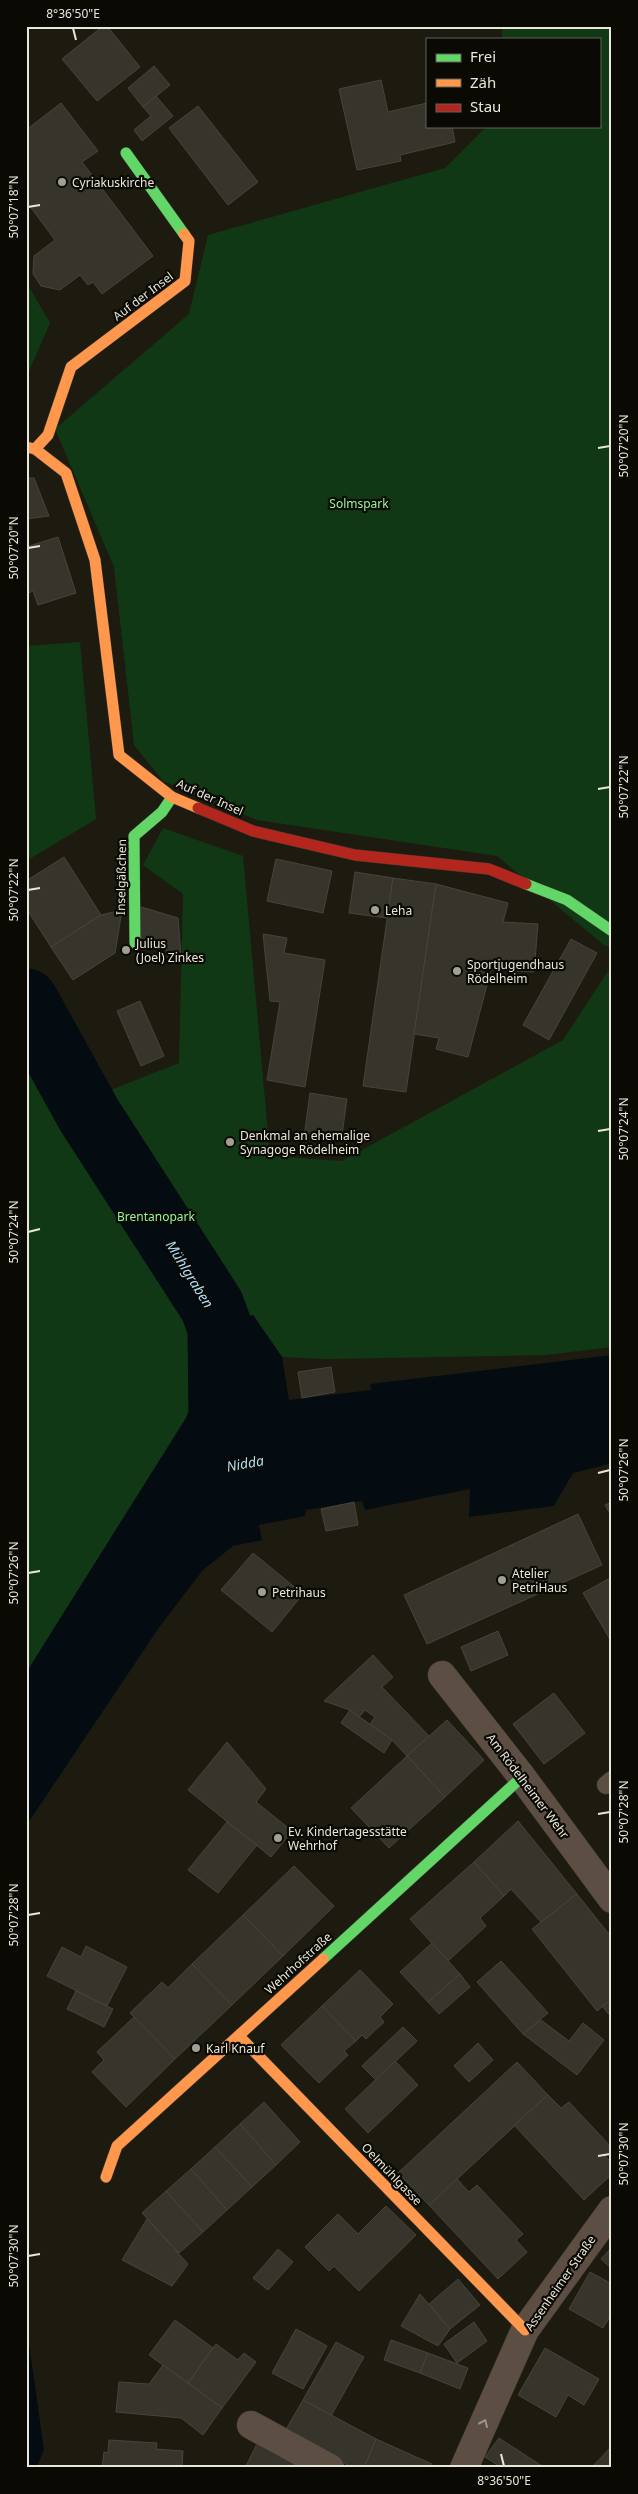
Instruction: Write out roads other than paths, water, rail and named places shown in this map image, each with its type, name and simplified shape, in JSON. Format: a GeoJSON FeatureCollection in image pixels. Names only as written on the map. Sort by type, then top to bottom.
{"type":"FeatureCollection","features":[{"type":"Feature","properties":{"kind":"street","name":"Auf der Insel"},"geometry":{"type":"LineString","coordinates":[[126,153],[189,241],[185,281],[71,367],[48,435],[31,448],[66,473],[95,560],[106,666],[119,755],[172,797],[253,831],[355,855],[490,869],[567,900],[612,931]]}},
{"type":"Feature","properties":{"kind":"street","name":"Inselgäßchen"},"geometry":{"type":"LineString","coordinates":[[135,943],[134,836],[162,812],[172,797]]}},
{"type":"Feature","properties":{"kind":"street","name":"Am Rödelheimer Wehr"},"geometry":{"type":"LineString","coordinates":[[442,1675],[608,1887]]}},
{"type":"Feature","properties":{"kind":"street","name":"Wehrhofstraße"},"geometry":{"type":"LineString","coordinates":[[106,2177],[117,2146],[522,1777]]}},
{"type":"Feature","properties":{"kind":"street","name":"Oelmühlgasse"},"geometry":{"type":"LineString","coordinates":[[239,2036],[525,2330]]}},
{"type":"Feature","properties":{"kind":"street","name":"Assenheimer Straße"},"geometry":{"type":"LineString","coordinates":[[464,2468],[525,2330],[612,2210]]}},
{"type":"Feature","properties":{"kind":"street"},"geometry":{"type":"LineString","coordinates":[[251,2425],[330,2468]]}},
{"type":"Feature","properties":{"kind":"water","name":"Nidda"},"geometry":{"type":"Polygon","coordinates":[[[253,1315],[282,1357],[289,1400],[371,1390],[370,1384],[612,1355],[612,1463],[573,1473],[554,1506],[469,1517],[470,1489],[365,1510],[362,1501],[306,1510],[305,1516],[259,1525],[262,1540],[233,1546],[203,1570],[160,1626],[26,1826],[26,1673],[186,1418],[202,1379],[201,1341],[220,1328],[253,1315]]]}},
{"type":"Feature","properties":{"kind":"water"},"geometry":{"type":"Polygon","coordinates":[[[26,2322],[44,2450],[36,2468],[26,2468],[26,2322]]]}},
{"type":"Feature","properties":{"kind":"waterway","name":"Mühlgraben"},"geometry":{"type":"LineString","coordinates":[[26,1001],[89,1115],[212,1306],[220,1328],[221,1419]]}},
{"type":"Feature","properties":{"kind":"place","name":"Cyriakuskirche"},"geometry":{"type":"Point","coordinates":[62,182]}},
{"type":"Feature","properties":{"kind":"place","name":"Leha"},"geometry":{"type":"Point","coordinates":[375,910]}},
{"type":"Feature","properties":{"kind":"place","name":"Julius (Joel) Zinkes"},"geometry":{"type":"Point","coordinates":[126,950]}},
{"type":"Feature","properties":{"kind":"place","name":"Sportjugendhaus Rödelheim"},"geometry":{"type":"Point","coordinates":[457,971]}},
{"type":"Feature","properties":{"kind":"place","name":"Denkmal an ehemalige Synagoge Rödelheim"},"geometry":{"type":"Point","coordinates":[230,1142]}},
{"type":"Feature","properties":{"kind":"place","name":"Atelier PetriHaus"},"geometry":{"type":"Point","coordinates":[502,1580]}},
{"type":"Feature","properties":{"kind":"place","name":"Petrihaus"},"geometry":{"type":"Point","coordinates":[262,1592]}},
{"type":"Feature","properties":{"kind":"place","name":"Ev. Kindertagesstätte Wehrhof"},"geometry":{"type":"Point","coordinates":[278,1838]}},
{"type":"Feature","properties":{"kind":"place","name":"Karl Knauf"},"geometry":{"type":"Point","coordinates":[196,2048]}},
{"type":"Feature","properties":{"kind":"park label","name":"Solmspark"},"geometry":{"type":"Point","coordinates":[359,503]}},
{"type":"Feature","properties":{"kind":"park label","name":"Brentanopark"},"geometry":{"type":"Point","coordinates":[156,1216]}}]}
